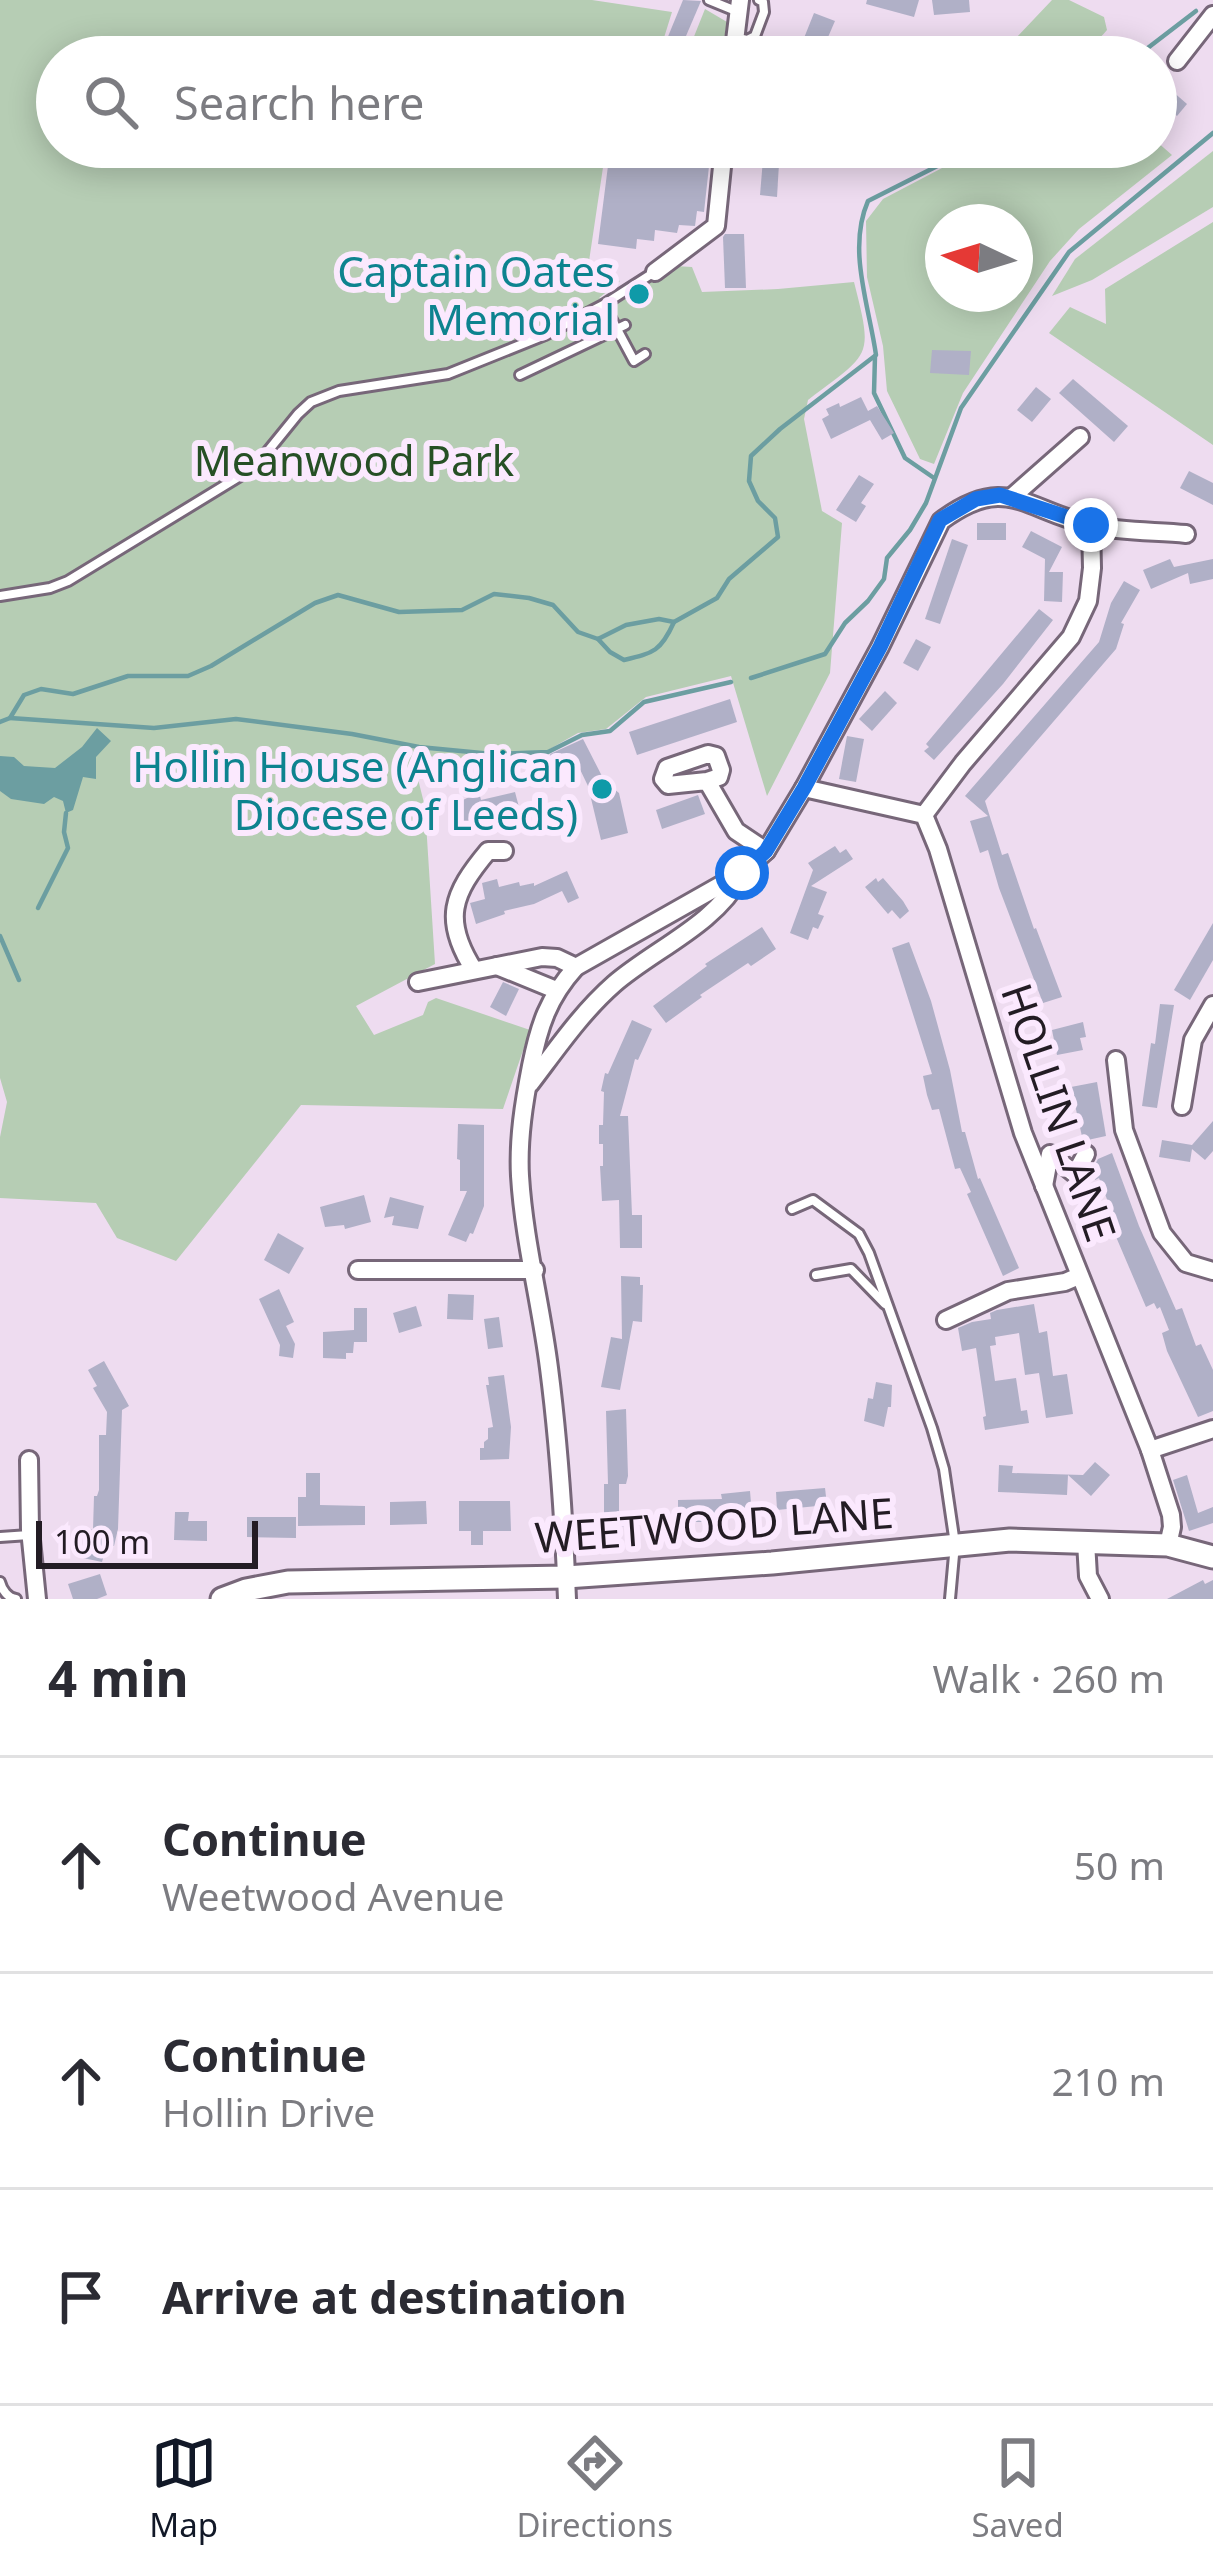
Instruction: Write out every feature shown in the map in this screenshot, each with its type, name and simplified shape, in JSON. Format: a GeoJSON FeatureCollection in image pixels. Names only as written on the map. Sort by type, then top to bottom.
{"type":"FeatureCollection","features":[{"type":"Feature","properties":{"kind":"street"},"geometry":{"type":"LineString","coordinates":[[735,36],[739,6]]}},
{"type":"Feature","properties":{"kind":"street"},"geometry":{"type":"LineString","coordinates":[[1177,61],[1213,15]]}},
{"type":"Feature","properties":{"kind":"street"},"geometry":{"type":"LineString","coordinates":[[655,272],[716,226],[722,168]]}},
{"type":"Feature","properties":{"kind":"street"},"geometry":{"type":"LineString","coordinates":[[1012,497],[1080,437]]}},
{"type":"Feature","properties":{"kind":"street"},"geometry":{"type":"LineString","coordinates":[[566,1588],[553,1400],[520,1174],[520,1132],[537,1033],[556,990],[576,968],[742,873],[766,851],[880,647],[940,520],[976,499],[1000,495],[1091,525],[1186,534]]}},
{"type":"Feature","properties":{"kind":"street"},"geometry":{"type":"LineString","coordinates":[[804,788],[924,815],[1071,637],[1088,601],[1091,525]]}},
{"type":"Feature","properties":{"kind":"street"},"geometry":{"type":"LineString","coordinates":[[707,781],[736,831],[766,851]]}},
{"type":"Feature","properties":{"kind":"street","name":"HOLLIN LANE"},"geometry":{"type":"LineString","coordinates":[[924,815],[1023,1133],[1150,1450],[1171,1515],[1168,1545]]}},
{"type":"Feature","properties":{"kind":"street"},"geometry":{"type":"LineString","coordinates":[[475,970],[459,941],[456,899],[488,850],[504,851]]}},
{"type":"Feature","properties":{"kind":"street"},"geometry":{"type":"LineString","coordinates":[[526,1090],[612,986],[708,917],[742,873]]}},
{"type":"Feature","properties":{"kind":"street"},"geometry":{"type":"LineString","coordinates":[[418,982],[542,957],[576,968]]}},
{"type":"Feature","properties":{"kind":"street"},"geometry":{"type":"LineString","coordinates":[[496,966],[556,990]]}},
{"type":"Feature","properties":{"kind":"street"},"geometry":{"type":"LineString","coordinates":[[1182,1106],[1193,1040],[1213,1005]]}},
{"type":"Feature","properties":{"kind":"street"},"geometry":{"type":"LineString","coordinates":[[1116,1060],[1124,1130],[1162,1233],[1186,1263],[1213,1270]]}},
{"type":"Feature","properties":{"kind":"street"},"geometry":{"type":"LineString","coordinates":[[1044,1187],[1050,1154],[1076,1174],[1086,1154]]}},
{"type":"Feature","properties":{"kind":"street"},"geometry":{"type":"LineString","coordinates":[[358,1270],[535,1270]]}},
{"type":"Feature","properties":{"kind":"street"},"geometry":{"type":"LineString","coordinates":[[946,1320],[1008,1291],[1079,1276]]}},
{"type":"Feature","properties":{"kind":"street"},"geometry":{"type":"LineString","coordinates":[[1150,1450],[1213,1430]]}},
{"type":"Feature","properties":{"kind":"street"},"geometry":{"type":"LineString","coordinates":[[29,1460],[37,1599]]}},
{"type":"Feature","properties":{"kind":"street","name":"WEETWOOD LANE"},"geometry":{"type":"LineString","coordinates":[[222,1599],[267,1586],[325,1580],[566,1588],[1010,1540],[1168,1545],[1209,1551]]}},
{"type":"Feature","properties":{"kind":"street"},"geometry":{"type":"LineString","coordinates":[[1086,1542],[1088,1576],[1100,1599]]}},
{"type":"Feature","properties":{"kind":"lane"},"geometry":{"type":"LineString","coordinates":[[709,0],[739,6]]}},
{"type":"Feature","properties":{"kind":"lane"},"geometry":{"type":"LineString","coordinates":[[755,36],[764,12],[759,0]]}},
{"type":"Feature","properties":{"kind":"lane"},"geometry":{"type":"LineString","coordinates":[[0,596],[68,581],[256,467],[311,402],[339,391],[448,374],[545,335],[655,272]]}},
{"type":"Feature","properties":{"kind":"lane"},"geometry":{"type":"LineString","coordinates":[[604,305],[620,327],[634,361],[645,354]]}},
{"type":"Feature","properties":{"kind":"lane"},"geometry":{"type":"LineString","coordinates":[[520,376],[620,327]]}},
{"type":"Feature","properties":{"kind":"lane"},"geometry":{"type":"LineString","coordinates":[[792,1209],[813,1200],[859,1234],[869,1253],[944,1469],[955,1544],[950,1599]]}},
{"type":"Feature","properties":{"kind":"lane"},"geometry":{"type":"LineString","coordinates":[[816,1275],[851,1269],[886,1305]]}},
{"type":"Feature","properties":{"kind":"lane"},"geometry":{"type":"LineString","coordinates":[[0,1537],[31,1535]]}},
{"type":"Feature","properties":{"kind":"lane"},"geometry":{"type":"LineString","coordinates":[[0,1582],[16,1599]]}},
{"type":"Feature","properties":{"kind":"green space","name":"Meanwood Park"},"geometry":{"type":"Polygon","coordinates":[[[0,0],[592,0],[672,12],[665,36],[36,36],[36,168],[603,168],[588,268],[620,281],[599,298],[615,303],[675,266],[692,267],[702,292],[854,282],[865,341],[855,362],[808,400],[804,419],[822,511],[842,523],[830,673],[767,796],[731,676],[646,697],[606,729],[578,733],[548,750],[474,760],[412,755],[425,807],[435,964],[356,1006],[374,1035],[423,1015],[428,1002],[436,998],[530,1030],[503,1109],[301,1105],[176,1261],[117,1238],[96,1203],[0,1198],[0,1137],[7,1102],[0,1078],[0,0]]]}},
{"type":"Feature","properties":{"kind":"green space"},"geometry":{"type":"Polygon","coordinates":[[[1052,0],[1069,0],[1104,17],[1107,30],[1101,36],[1018,36],[1052,0]]]}},
{"type":"Feature","properties":{"kind":"green space"},"geometry":{"type":"Polygon","coordinates":[[[705,9],[727,22],[725,36],[694,36],[705,9]]]}},
{"type":"Feature","properties":{"kind":"green space"},"geometry":{"type":"Polygon","coordinates":[[[1213,151],[1213,207],[1092,280],[1052,296],[1075,259],[1213,151]]]}},
{"type":"Feature","properties":{"kind":"green space"},"geometry":{"type":"Polygon","coordinates":[[[942,168],[1156,168],[1079,229],[1033,287],[1033,204],[925,204],[925,312],[1016,312],[963,393],[934,464],[920,459],[887,391],[883,346],[867,277],[866,221],[883,199],[942,168]]]}},
{"type":"Feature","properties":{"kind":"green space"},"geometry":{"type":"Polygon","coordinates":[[[1213,222],[1213,445],[1049,333],[1070,307],[1106,324],[1105,289],[1213,222]]]}},
{"type":"Feature","properties":{"kind":"shaded area"},"geometry":{"type":"Polygon","coordinates":[[[97,728],[111,741],[96,757],[96,779],[83,777],[73,810],[66,813],[63,801],[54,797],[44,804],[11,799],[0,791],[0,756],[14,757],[24,766],[55,768],[97,728]]]}},
{"type":"Feature","properties":{"kind":"building"},"geometry":{"type":"Polygon","coordinates":[[[683,0],[701,1],[686,36],[668,36],[683,0]]]}},
{"type":"Feature","properties":{"kind":"building"},"geometry":{"type":"Polygon","coordinates":[[[867,0],[919,0],[914,17],[866,4],[867,0]]]}},
{"type":"Feature","properties":{"kind":"building"},"geometry":{"type":"Polygon","coordinates":[[[932,0],[969,0],[970,12],[934,15],[932,0]]]}},
{"type":"Feature","properties":{"kind":"building"},"geometry":{"type":"Polygon","coordinates":[[[814,13],[835,21],[828,36],[805,36],[814,13]]]}},
{"type":"Feature","properties":{"kind":"building"},"geometry":{"type":"Polygon","coordinates":[[[1177,95],[1187,104],[1177,116],[1177,95]]]}},
{"type":"Feature","properties":{"kind":"building"},"geometry":{"type":"Polygon","coordinates":[[[608,168],[709,168],[704,212],[697,211],[695,226],[679,225],[677,233],[655,230],[654,241],[637,239],[636,249],[598,244],[608,168]]]}},
{"type":"Feature","properties":{"kind":"building"},"geometry":{"type":"Polygon","coordinates":[[[762,168],[779,168],[777,197],[760,195],[762,168]]]}},
{"type":"Feature","properties":{"kind":"building"},"geometry":{"type":"Polygon","coordinates":[[[725,234],[744,234],[746,288],[725,288],[725,234]]]}},
{"type":"Feature","properties":{"kind":"building"},"geometry":{"type":"Polygon","coordinates":[[[932,350],[971,351],[969,375],[930,373],[932,350]]]}},
{"type":"Feature","properties":{"kind":"building"},"geometry":{"type":"Polygon","coordinates":[[[1073,379],[1128,426],[1114,442],[1059,393],[1073,379]]]}},
{"type":"Feature","properties":{"kind":"building"},"geometry":{"type":"Polygon","coordinates":[[[1036,387],[1051,399],[1032,422],[1017,410],[1036,387]]]}},
{"type":"Feature","properties":{"kind":"building"},"geometry":{"type":"Polygon","coordinates":[[[861,397],[868,411],[877,406],[894,433],[882,440],[870,420],[831,439],[822,419],[829,415],[826,409],[861,397]]]}},
{"type":"Feature","properties":{"kind":"building"},"geometry":{"type":"Polygon","coordinates":[[[1189,471],[1213,483],[1213,505],[1180,488],[1189,471]]]}},
{"type":"Feature","properties":{"kind":"building"},"geometry":{"type":"Polygon","coordinates":[[[859,475],[874,484],[861,503],[866,506],[856,522],[836,510],[859,475]]]}},
{"type":"Feature","properties":{"kind":"building"},"geometry":{"type":"Polygon","coordinates":[[[977,523],[1006,523],[1006,540],[977,540],[977,523]]]}},
{"type":"Feature","properties":{"kind":"building"},"geometry":{"type":"Polygon","coordinates":[[[1031,531],[1062,547],[1049,572],[1063,572],[1062,602],[1044,601],[1045,559],[1022,547],[1031,531]]]}},
{"type":"Feature","properties":{"kind":"building"},"geometry":{"type":"Polygon","coordinates":[[[952,539],[968,545],[940,624],[925,619],[952,539]]]}},
{"type":"Feature","properties":{"kind":"building"},"geometry":{"type":"Polygon","coordinates":[[[1170,559],[1174,567],[1213,559],[1213,579],[1190,584],[1188,573],[1151,589],[1143,570],[1170,559]]]}},
{"type":"Feature","properties":{"kind":"building"},"geometry":{"type":"Polygon","coordinates":[[[1124,581],[1140,590],[1121,623],[1116,649],[985,801],[1002,855],[1008,853],[1062,997],[1043,1003],[988,850],[980,853],[970,821],[988,816],[965,796],[1099,642],[1111,603],[1124,581]]]}},
{"type":"Feature","properties":{"kind":"building"},"geometry":{"type":"Polygon","coordinates":[[[1039,609],[1053,620],[934,760],[924,751],[929,747],[926,744],[1039,609]]]}},
{"type":"Feature","properties":{"kind":"building"},"geometry":{"type":"Polygon","coordinates":[[[916,639],[931,647],[918,671],[903,663],[916,639]]]}},
{"type":"Feature","properties":{"kind":"building"},"geometry":{"type":"Polygon","coordinates":[[[885,691],[897,703],[872,731],[859,719],[885,691]]]}},
{"type":"Feature","properties":{"kind":"building"},"geometry":{"type":"Polygon","coordinates":[[[730,699],[737,722],[637,755],[629,732],[730,699]]]}},
{"type":"Feature","properties":{"kind":"building"},"geometry":{"type":"Polygon","coordinates":[[[847,736],[864,739],[856,782],[839,779],[847,736]]]}},
{"type":"Feature","properties":{"kind":"building","name":"Hollin House (Anglican Diocese of Leeds)"},"geometry":{"type":"Polygon","coordinates":[[[583,739],[605,782],[619,793],[628,833],[601,840],[588,786],[575,759],[557,768],[550,754],[583,739]]]}},
{"type":"Feature","properties":{"kind":"building"},"geometry":{"type":"Polygon","coordinates":[[[479,792],[481,800],[515,792],[530,826],[516,830],[512,816],[460,828],[453,805],[479,792]]]}},
{"type":"Feature","properties":{"kind":"building"},"geometry":{"type":"Polygon","coordinates":[[[698,795],[705,814],[662,829],[656,810],[698,795]]]}},
{"type":"Feature","properties":{"kind":"building"},"geometry":{"type":"Polygon","coordinates":[[[835,846],[840,853],[846,849],[853,859],[811,886],[827,892],[818,929],[813,927],[808,940],[790,933],[813,870],[808,863],[835,846]]]}},
{"type":"Feature","properties":{"kind":"building"},"geometry":{"type":"Polygon","coordinates":[[[567,871],[579,898],[568,903],[562,891],[476,924],[470,903],[485,899],[482,883],[497,879],[499,887],[519,882],[520,886],[534,886],[567,871]]]}},
{"type":"Feature","properties":{"kind":"building"},"geometry":{"type":"Polygon","coordinates":[[[876,878],[878,882],[883,878],[909,911],[900,919],[892,910],[888,914],[865,887],[876,878]]]}},
{"type":"Feature","properties":{"kind":"building"},"geometry":{"type":"Polygon","coordinates":[[[1213,923],[1213,960],[1190,1000],[1174,990],[1213,923]]]}},
{"type":"Feature","properties":{"kind":"building"},"geometry":{"type":"Polygon","coordinates":[[[762,927],[776,949],[700,995],[666,1023],[653,1006],[762,927]]]}},
{"type":"Feature","properties":{"kind":"building"},"geometry":{"type":"Polygon","coordinates":[[[909,942],[931,1001],[962,1132],[1019,1268],[1003,1276],[967,1194],[971,1192],[960,1168],[955,1169],[939,1109],[932,1110],[927,1095],[923,1076],[932,1074],[892,948],[909,942]]]}},
{"type":"Feature","properties":{"kind":"building"},"geometry":{"type":"Polygon","coordinates":[[[503,982],[519,989],[506,1016],[490,1007],[503,982]]]}},
{"type":"Feature","properties":{"kind":"building"},"geometry":{"type":"Polygon","coordinates":[[[1160,1004],[1174,1005],[1157,1108],[1142,1106],[1160,1004]]]}},
{"type":"Feature","properties":{"kind":"building"},"geometry":{"type":"Polygon","coordinates":[[[632,1020],[652,1029],[635,1059],[620,1116],[628,1116],[632,1215],[642,1215],[642,1248],[620,1248],[619,1200],[602,1201],[599,1125],[603,1125],[605,1073],[632,1020]]]}},
{"type":"Feature","properties":{"kind":"building"},"geometry":{"type":"Polygon","coordinates":[[[1083,1022],[1083,1050],[1057,1055],[1052,1030],[1083,1022]]]}},
{"type":"Feature","properties":{"kind":"building"},"geometry":{"type":"Polygon","coordinates":[[[1097,1082],[1106,1136],[1083,1141],[1071,1087],[1097,1082]]]}},
{"type":"Feature","properties":{"kind":"building"},"geometry":{"type":"Polygon","coordinates":[[[1213,1121],[1213,1151],[1205,1160],[1192,1149],[1190,1162],[1159,1157],[1162,1140],[1192,1145],[1213,1121]]]}},
{"type":"Feature","properties":{"kind":"building"},"geometry":{"type":"Polygon","coordinates":[[[458,1124],[484,1125],[484,1206],[466,1242],[448,1235],[467,1191],[460,1191],[458,1124]]]}},
{"type":"Feature","properties":{"kind":"building"},"geometry":{"type":"Polygon","coordinates":[[[1112,1153],[1176,1310],[1182,1308],[1196,1346],[1201,1344],[1213,1370],[1213,1411],[1198,1417],[1167,1351],[1162,1333],[1169,1330],[1160,1307],[1154,1303],[1146,1307],[1102,1204],[1108,1202],[1092,1170],[1098,1159],[1112,1153]]]}},
{"type":"Feature","properties":{"kind":"building"},"geometry":{"type":"Polygon","coordinates":[[[364,1195],[371,1222],[345,1229],[344,1225],[325,1227],[320,1207],[364,1195]]]}},
{"type":"Feature","properties":{"kind":"building"},"geometry":{"type":"Polygon","coordinates":[[[390,1197],[424,1206],[418,1229],[392,1225],[394,1216],[384,1218],[390,1197]]]}},
{"type":"Feature","properties":{"kind":"building"},"geometry":{"type":"Polygon","coordinates":[[[278,1233],[304,1248],[289,1274],[264,1260],[278,1233]]]}},
{"type":"Feature","properties":{"kind":"building"},"geometry":{"type":"Polygon","coordinates":[[[621,1276],[640,1277],[643,1285],[642,1322],[633,1321],[620,1390],[601,1387],[611,1337],[622,1339],[621,1276]]]}},
{"type":"Feature","properties":{"kind":"building"},"geometry":{"type":"Polygon","coordinates":[[[279,1289],[294,1322],[286,1326],[295,1344],[293,1358],[279,1356],[280,1345],[259,1299],[279,1289]]]}},
{"type":"Feature","properties":{"kind":"building"},"geometry":{"type":"Polygon","coordinates":[[[448,1294],[474,1295],[473,1320],[447,1319],[448,1294]]]}},
{"type":"Feature","properties":{"kind":"building"},"geometry":{"type":"Polygon","coordinates":[[[1034,1304],[1039,1333],[1047,1331],[1053,1376],[1067,1374],[1073,1414],[1046,1418],[1039,1373],[1025,1375],[1019,1333],[995,1337],[996,1345],[990,1346],[995,1381],[1016,1378],[1021,1411],[1027,1410],[1029,1423],[985,1430],[976,1348],[962,1351],[958,1328],[991,1319],[990,1313],[997,1310],[1034,1304]]]}},
{"type":"Feature","properties":{"kind":"building"},"geometry":{"type":"Polygon","coordinates":[[[416,1306],[422,1326],[399,1333],[393,1313],[416,1306]]]}},
{"type":"Feature","properties":{"kind":"building"},"geometry":{"type":"Polygon","coordinates":[[[354,1308],[367,1308],[367,1342],[354,1342],[353,1353],[346,1353],[346,1359],[323,1358],[323,1332],[354,1330],[354,1308]]]}},
{"type":"Feature","properties":{"kind":"building"},"geometry":{"type":"Polygon","coordinates":[[[499,1317],[503,1347],[488,1349],[484,1319],[499,1317]]]}},
{"type":"Feature","properties":{"kind":"building"},"geometry":{"type":"Polygon","coordinates":[[[104,1361],[129,1406],[122,1410],[118,1529],[114,1546],[107,1544],[102,1562],[83,1558],[82,1551],[85,1535],[93,1530],[99,1435],[106,1435],[107,1412],[88,1370],[104,1361]]]}},
{"type":"Feature","properties":{"kind":"building"},"geometry":{"type":"Polygon","coordinates":[[[504,1375],[511,1427],[509,1459],[480,1460],[480,1448],[488,1439],[488,1428],[493,1427],[488,1377],[504,1375]]]}},
{"type":"Feature","properties":{"kind":"building"},"geometry":{"type":"Polygon","coordinates":[[[876,1382],[892,1385],[884,1427],[864,1421],[876,1382]]]}},
{"type":"Feature","properties":{"kind":"building"},"geometry":{"type":"Polygon","coordinates":[[[626,1409],[628,1476],[626,1484],[619,1484],[619,1512],[631,1511],[632,1526],[604,1527],[604,1484],[608,1484],[606,1411],[626,1409]]]}},
{"type":"Feature","properties":{"kind":"building"},"geometry":{"type":"Polygon","coordinates":[[[1095,1462],[1110,1475],[1091,1496],[1068,1475],[1067,1495],[998,1492],[999,1465],[1013,1466],[1012,1473],[1083,1475],[1095,1462]]]}},
{"type":"Feature","properties":{"kind":"building"},"geometry":{"type":"Polygon","coordinates":[[[306,1473],[320,1473],[320,1505],[365,1506],[365,1525],[298,1526],[298,1497],[306,1497],[306,1473]]]}},
{"type":"Feature","properties":{"kind":"building"},"geometry":{"type":"Polygon","coordinates":[[[1187,1475],[1198,1513],[1213,1507],[1213,1523],[1189,1531],[1173,1480],[1187,1475]]]}},
{"type":"Feature","properties":{"kind":"building"},"geometry":{"type":"Polygon","coordinates":[[[825,1488],[827,1505],[777,1510],[776,1492],[825,1488]]]}},
{"type":"Feature","properties":{"kind":"building"},"geometry":{"type":"Polygon","coordinates":[[[750,1491],[752,1515],[678,1525],[678,1500],[722,1499],[721,1494],[750,1491]]]}},
{"type":"Feature","properties":{"kind":"building"},"geometry":{"type":"Polygon","coordinates":[[[426,1501],[427,1524],[390,1525],[390,1502],[426,1501]]]}},
{"type":"Feature","properties":{"kind":"building"},"geometry":{"type":"Polygon","coordinates":[[[459,1501],[510,1501],[511,1531],[483,1531],[483,1545],[471,1545],[471,1531],[459,1531],[459,1501]]]}},
{"type":"Feature","properties":{"kind":"building"},"geometry":{"type":"Polygon","coordinates":[[[175,1512],[189,1512],[188,1521],[207,1521],[207,1541],[174,1540],[175,1512]]]}},
{"type":"Feature","properties":{"kind":"building"},"geometry":{"type":"Polygon","coordinates":[[[247,1517],[296,1517],[296,1538],[247,1537],[247,1517]]]}},
{"type":"Feature","properties":{"kind":"building"},"geometry":{"type":"Polygon","coordinates":[[[100,1574],[107,1595],[73,1599],[68,1584],[100,1574]]]}},
{"type":"Feature","properties":{"kind":"building"},"geometry":{"type":"Polygon","coordinates":[[[1203,1580],[1205,1584],[1213,1580],[1213,1599],[1167,1599],[1203,1580]]]}},
{"type":"Feature","properties":{"kind":"waterway"},"geometry":{"type":"LineString","coordinates":[[1163,36],[1196,11]]}},
{"type":"Feature","properties":{"kind":"waterway"},"geometry":{"type":"LineString","coordinates":[[1177,163],[1213,133]]}},
{"type":"Feature","properties":{"kind":"waterway"},"geometry":{"type":"LineString","coordinates":[[0,722],[10,718],[24,695],[41,689],[73,694],[128,676],[188,676],[315,603],[338,595],[399,612],[462,610],[494,594],[529,598],[553,605],[578,632],[598,639],[626,625],[659,619],[674,622],[717,598],[729,579],[778,537],[775,518],[758,501],[749,481],[751,456],[876,355],[859,258],[868,201],[933,168]]}},
{"type":"Feature","properties":{"kind":"waterway"},"geometry":{"type":"LineString","coordinates":[[751,678],[825,654],[884,579],[887,558],[926,503],[961,408],[1069,252],[1171,168]]}},
{"type":"Feature","properties":{"kind":"waterway"},"geometry":{"type":"LineString","coordinates":[[875,356],[874,393],[905,458],[934,478]]}},
{"type":"Feature","properties":{"kind":"waterway"},"geometry":{"type":"LineString","coordinates":[[598,639],[624,660],[655,649],[674,622]]}},
{"type":"Feature","properties":{"kind":"waterway"},"geometry":{"type":"LineString","coordinates":[[10,718],[154,728],[236,719],[419,747],[492,754],[548,752],[582,735],[610,731],[644,702],[731,682]]}},
{"type":"Feature","properties":{"kind":"waterway"},"geometry":{"type":"LineString","coordinates":[[38,908],[68,848],[66,813]]}},
{"type":"Feature","properties":{"kind":"waterway"},"geometry":{"type":"LineString","coordinates":[[0,936],[19,980]]}},
{"type":"Feature","properties":{"kind":"place","name":"Captain Oates Memorial"},"geometry":{"type":"Point","coordinates":[639,294]}},
{"type":"Feature","properties":{"kind":"place","name":"Hollin House (Anglican Diocese of Leeds)"},"geometry":{"type":"Point","coordinates":[602,789]}},
{"type":"Feature","properties":{"kind":"route"},"geometry":{"type":"LineString","coordinates":[[742,873],[766,851],[804,788],[880,647],[940,520],[976,499],[1000,495],[1091,525]]}}]}
